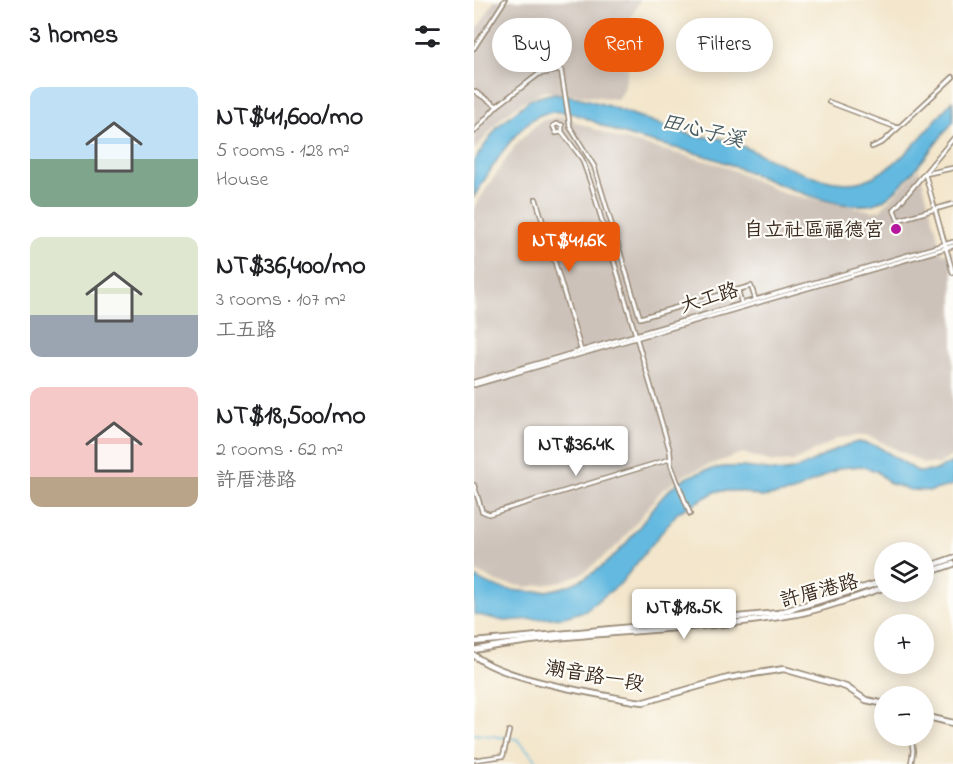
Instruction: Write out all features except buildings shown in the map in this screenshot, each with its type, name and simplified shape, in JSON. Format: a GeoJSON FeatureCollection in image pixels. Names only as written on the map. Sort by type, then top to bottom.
{"type":"FeatureCollection","features":[{"type":"Feature","properties":{"kind":"street"},"geometry":{"type":"LineString","coordinates":[[474,48],[506,0]]}},
{"type":"Feature","properties":{"kind":"street"},"geometry":{"type":"LineString","coordinates":[[474,132],[497,106],[539,74],[561,70],[570,127],[594,166],[640,318],[751,286],[755,298]]}},
{"type":"Feature","properties":{"kind":"street"},"geometry":{"type":"LineString","coordinates":[[872,147],[883,142],[953,78]]}},
{"type":"Feature","properties":{"kind":"street"},"geometry":{"type":"LineString","coordinates":[[474,91],[497,106]]}},
{"type":"Feature","properties":{"kind":"street"},"geometry":{"type":"LineString","coordinates":[[829,102],[898,128]]}},
{"type":"Feature","properties":{"kind":"street"},"geometry":{"type":"LineString","coordinates":[[562,132],[586,167],[670,451],[670,459],[690,513]]}},
{"type":"Feature","properties":{"kind":"street"},"geometry":{"type":"LineString","coordinates":[[953,139],[894,210],[898,220],[953,204]]}},
{"type":"Feature","properties":{"kind":"street"},"geometry":{"type":"LineString","coordinates":[[926,174],[953,168]]}},
{"type":"Feature","properties":{"kind":"street"},"geometry":{"type":"LineString","coordinates":[[926,174],[953,273]]}},
{"type":"Feature","properties":{"kind":"street"},"geometry":{"type":"LineString","coordinates":[[536,199],[582,352]]}},
{"type":"Feature","properties":{"kind":"street","name":"大工路"},"geometry":{"type":"LineString","coordinates":[[474,384],[953,244]]}},
{"type":"Feature","properties":{"kind":"street","name":"大工路"},"geometry":{"type":"LineString","coordinates":[[637,337],[741,302],[945,247]]}},
{"type":"Feature","properties":{"kind":"street"},"geometry":{"type":"LineString","coordinates":[[738,290],[741,302]]}},
{"type":"Feature","properties":{"kind":"street"},"geometry":{"type":"LineString","coordinates":[[474,485],[485,513],[670,459]]}},
{"type":"Feature","properties":{"kind":"street"},"geometry":{"type":"LineString","coordinates":[[934,566],[952,561]]}},
{"type":"Feature","properties":{"kind":"street"},"geometry":{"type":"LineString","coordinates":[[934,569],[952,561]]}},
{"type":"Feature","properties":{"kind":"street","name":"許厝港路"},"geometry":{"type":"LineString","coordinates":[[474,650],[766,616],[874,585]]}},
{"type":"Feature","properties":{"kind":"street","name":"許厝港路"},"geometry":{"type":"LineString","coordinates":[[474,642],[800,613],[874,590]]}},
{"type":"Feature","properties":{"kind":"street","name":"潮音路一段"},"geometry":{"type":"LineString","coordinates":[[474,655],[495,668],[571,689],[634,701],[644,702],[728,678],[784,669],[846,687],[866,700],[874,702]]}},
{"type":"Feature","properties":{"kind":"street"},"geometry":{"type":"LineString","coordinates":[[934,719],[953,723]]}},
{"type":"Feature","properties":{"kind":"street"},"geometry":{"type":"LineString","coordinates":[[474,760],[503,756],[509,734]]}},
{"type":"Feature","properties":{"kind":"street"},"geometry":{"type":"LineString","coordinates":[[911,764],[912,746]]}},
{"type":"Feature","properties":{"kind":"shaded area"},"geometry":{"type":"Polygon","coordinates":[[[495,0],[640,0],[631,18],[584,18],[584,72],[627,72],[624,89],[617,99],[544,91],[525,100],[501,118],[474,151],[474,34],[495,0]]]}},
{"type":"Feature","properties":{"kind":"shaded area"},"geometry":{"type":"Polygon","coordinates":[[[561,116],[617,138],[721,165],[785,194],[873,211],[880,210],[919,169],[943,254],[953,251],[953,455],[939,464],[924,463],[867,435],[839,438],[795,461],[773,462],[742,453],[688,473],[662,490],[619,544],[583,573],[556,583],[527,587],[496,582],[474,570],[474,207],[516,144],[540,121],[561,116]]]}},
{"type":"Feature","properties":{"kind":"water"},"geometry":{"type":"Polygon","coordinates":[[[554,93],[605,105],[688,134],[724,139],[794,170],[830,181],[847,183],[862,181],[889,167],[923,135],[953,100],[953,122],[898,188],[879,202],[863,205],[843,204],[821,199],[718,160],[633,137],[573,114],[553,112],[533,119],[523,127],[504,150],[474,197],[474,161],[498,126],[531,99],[554,93]]]}},
{"type":"Feature","properties":{"kind":"water"},"geometry":{"type":"Polygon","coordinates":[[[859,442],[877,446],[919,472],[934,471],[953,462],[953,485],[931,491],[911,490],[891,484],[876,471],[861,466],[840,468],[793,492],[776,495],[761,497],[740,491],[717,491],[678,512],[620,584],[584,611],[564,617],[504,621],[474,614],[474,576],[490,585],[521,591],[539,592],[571,584],[600,568],[613,557],[666,493],[690,476],[728,467],[787,471],[801,467],[849,444],[859,442]]]}},
{"type":"Feature","properties":{"kind":"waterway"},"geometry":{"type":"LineString","coordinates":[[474,734],[517,739],[540,764]]}},
{"type":"Feature","properties":{"kind":"place","name":"自立社區福德宮"},"geometry":{"type":"Point","coordinates":[896,229]}},
{"type":"Feature","properties":{"kind":"water label","name":"田心子溪"},"geometry":{"type":"Point","coordinates":[703,130]}}]}
